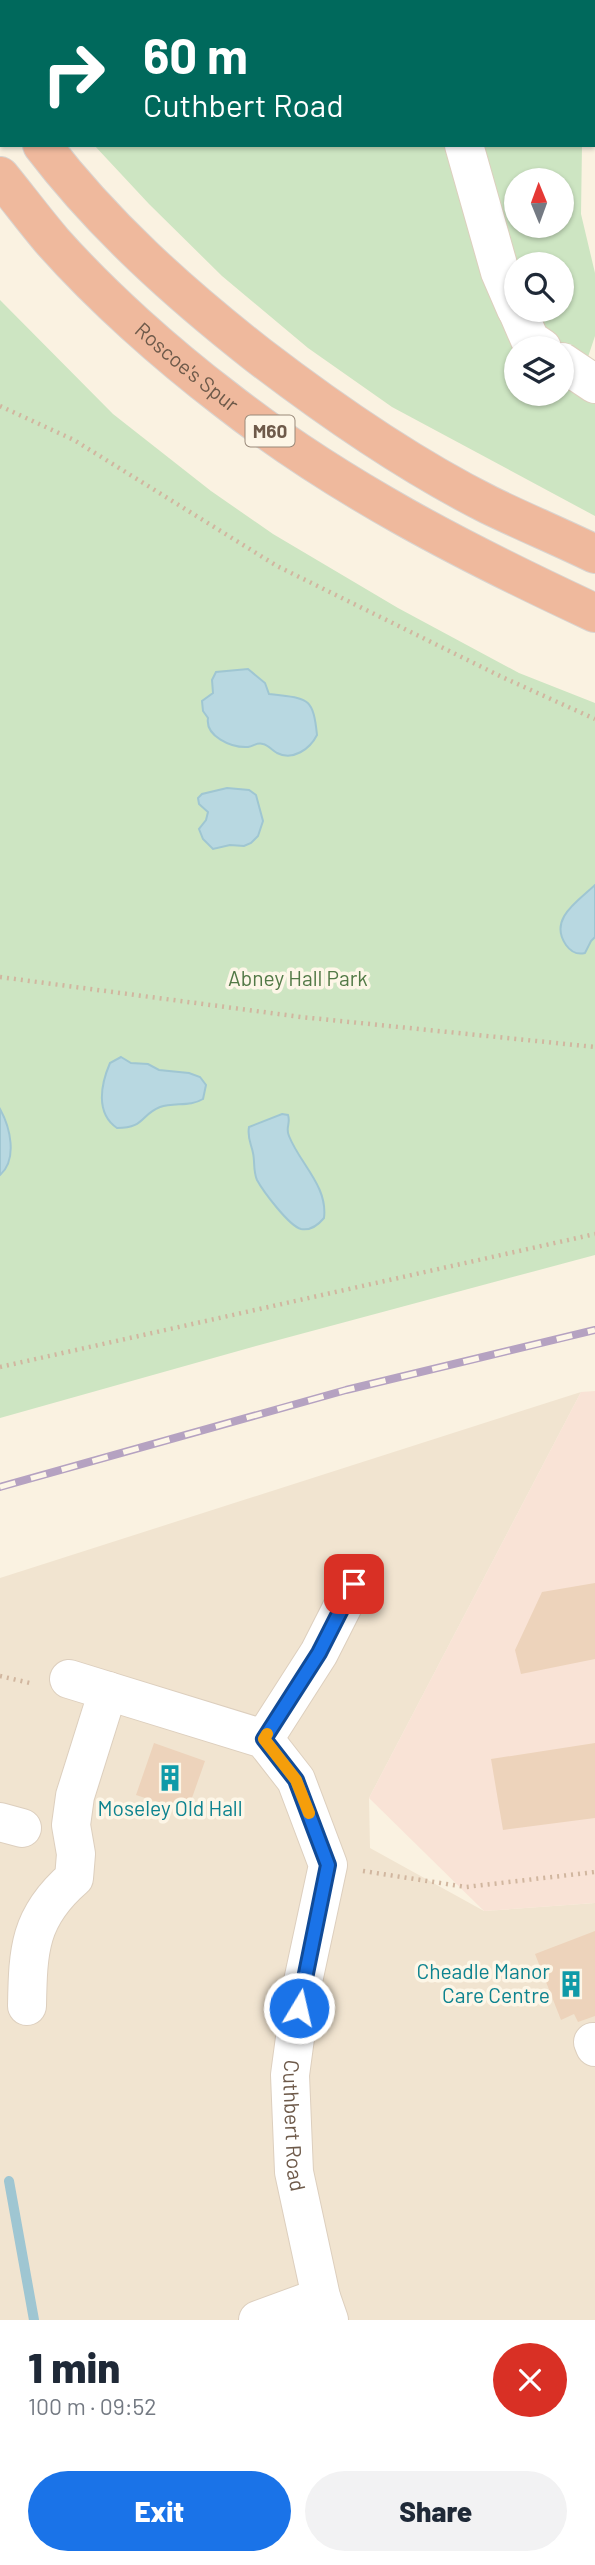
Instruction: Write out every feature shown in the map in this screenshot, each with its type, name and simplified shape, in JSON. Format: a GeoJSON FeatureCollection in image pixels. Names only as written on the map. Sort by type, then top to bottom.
{"type":"FeatureCollection","features":[{"type":"Feature","properties":{"kind":"highway","name":"M60"},"geometry":{"type":"LineString","coordinates":[[43,147],[64,175],[125,239],[200,309],[318,401],[404,457],[488,505],[595,554]]}},
{"type":"Feature","properties":{"kind":"highway","name":"Roscoe's Spur"},"geometry":{"type":"LineString","coordinates":[[0,176],[54,243],[142,331],[225,400],[351,485],[484,561],[595,613]]}},
{"type":"Feature","properties":{"kind":"street"},"geometry":{"type":"LineString","coordinates":[[465,147],[504,281]]}},
{"type":"Feature","properties":{"kind":"street"},"geometry":{"type":"LineString","coordinates":[[574,370],[594,382]]}},
{"type":"Feature","properties":{"kind":"street"},"geometry":{"type":"LineString","coordinates":[[264,1739],[319,1653],[354,1584]]}},
{"type":"Feature","properties":{"kind":"street"},"geometry":{"type":"LineString","coordinates":[[69,1679],[264,1739],[296,1780],[328,1865]]}},
{"type":"Feature","properties":{"kind":"street"},"geometry":{"type":"LineString","coordinates":[[27,2006],[28,1958],[37,1925],[54,1896],[74,1878],[76,1854],[71,1825],[75,1796],[108,1691]]}},
{"type":"Feature","properties":{"kind":"street","name":"Cuthbert Road"},"geometry":{"type":"LineString","coordinates":[[325,2308],[294,2172],[290,2074],[302,1986],[328,1865]]}},
{"type":"Feature","properties":{"kind":"street"},"geometry":{"type":"LineString","coordinates":[[258,2320],[325,2308]]}},
{"type":"Feature","properties":{"kind":"path"},"geometry":{"type":"LineString","coordinates":[[0,406],[74,440],[277,566],[502,677],[595,719]]}},
{"type":"Feature","properties":{"kind":"path"},"geometry":{"type":"LineString","coordinates":[[0,977],[301,1017],[595,1047]]}},
{"type":"Feature","properties":{"kind":"path"},"geometry":{"type":"LineString","coordinates":[[0,1367],[595,1234]]}},
{"type":"Feature","properties":{"kind":"path"},"geometry":{"type":"LineString","coordinates":[[328,1865],[466,1887],[595,1872]]}},
{"type":"Feature","properties":{"kind":"shaded area"},"geometry":{"type":"Polygon","coordinates":[[[595,1391],[595,1903],[484,1911],[369,1798],[581,1392],[595,1391]]]}},
{"type":"Feature","properties":{"kind":"shaded area"},"geometry":{"type":"Polygon","coordinates":[[[581,1392],[369,1798],[370,1848],[484,1911],[595,1903],[595,2320],[0,2320],[0,1578],[581,1392]]]}},
{"type":"Feature","properties":{"kind":"green space"},"geometry":{"type":"Polygon","coordinates":[[[96,147],[448,147],[504,313],[504,322],[507,322],[512,336],[504,336],[504,406],[574,406],[574,381],[595,395],[595,516],[392,407],[308,348],[222,276],[96,147]]]}},
{"type":"Feature","properties":{"kind":"green space"},"geometry":{"type":"Polygon","coordinates":[[[483,147],[582,147],[581,214],[595,273],[595,336],[587,360],[574,354],[574,336],[550,336],[537,322],[574,322],[574,252],[513,252],[509,238],[574,238],[574,168],[504,168],[504,222],[483,147]]]}},
{"type":"Feature","properties":{"kind":"green space","name":"Abney Hall Park"},"geometry":{"type":"Polygon","coordinates":[[[0,300],[113,414],[211,491],[273,534],[398,608],[519,673],[595,703],[595,1255],[0,1418],[0,300]]]}},
{"type":"Feature","properties":{"kind":"water"},"geometry":{"type":"Polygon","coordinates":[[[248,669],[265,683],[269,694],[300,699],[310,706],[317,735],[305,749],[289,756],[277,753],[267,745],[241,747],[221,740],[211,730],[202,701],[213,693],[212,680],[216,672],[248,669]]]}},
{"type":"Feature","properties":{"kind":"water"},"geometry":{"type":"Polygon","coordinates":[[[227,788],[249,790],[256,795],[263,821],[258,836],[251,843],[213,849],[203,839],[199,829],[208,812],[199,804],[198,798],[202,794],[227,788]]]}},
{"type":"Feature","properties":{"kind":"water"},"geometry":{"type":"Polygon","coordinates":[[[595,885],[595,937],[585,953],[577,953],[566,945],[561,936],[563,919],[567,911],[595,885]]]}},
{"type":"Feature","properties":{"kind":"water"},"geometry":{"type":"Polygon","coordinates":[[[121,1057],[131,1063],[148,1064],[159,1070],[200,1077],[206,1085],[203,1099],[193,1103],[160,1107],[133,1126],[117,1128],[105,1114],[102,1089],[110,1063],[121,1057]]]}},
{"type":"Feature","properties":{"kind":"water"},"geometry":{"type":"Polygon","coordinates":[[[0,1109],[7,1125],[11,1152],[6,1168],[0,1175],[0,1109]]]}},
{"type":"Feature","properties":{"kind":"water"},"geometry":{"type":"Polygon","coordinates":[[[282,1114],[288,1115],[289,1136],[322,1196],[324,1218],[308,1229],[301,1229],[283,1215],[260,1185],[255,1173],[249,1127],[282,1114]]]}},
{"type":"Feature","properties":{"kind":"building"},"geometry":{"type":"Polygon","coordinates":[[[595,1583],[595,1659],[521,1674],[515,1650],[542,1592],[595,1583]]]}},
{"type":"Feature","properties":{"kind":"building","name":"Moseley Old Hall"},"geometry":{"type":"Polygon","coordinates":[[[154,1743],[205,1761],[187,1812],[136,1795],[154,1743]]]}},
{"type":"Feature","properties":{"kind":"building"},"geometry":{"type":"Polygon","coordinates":[[[595,1743],[595,1818],[503,1830],[491,1759],[595,1743]]]}},
{"type":"Feature","properties":{"kind":"building","name":"Cheadle Manor Care Centre"},"geometry":{"type":"Polygon","coordinates":[[[595,1931],[595,2016],[578,2022],[574,2014],[561,2020],[535,1954],[595,1931]]]}},
{"type":"Feature","properties":{"kind":"waterway"},"geometry":{"type":"LineString","coordinates":[[9,2181],[34,2320]]}},
{"type":"Feature","properties":{"kind":"railway"},"geometry":{"type":"LineString","coordinates":[[0,1487],[346,1390],[595,1330]]}},
{"type":"Feature","properties":{"kind":"slow traffic"},"geometry":{"type":"LineString","coordinates":[[267,1734],[264,1739],[296,1780],[309,1813]]}},
{"type":"Feature","properties":{"kind":"place","name":"Moseley Old Hall"},"geometry":{"type":"Point","coordinates":[170,1778]}},
{"type":"Feature","properties":{"kind":"place","name":"Cheadle Manor Care Centre"},"geometry":{"type":"Point","coordinates":[571,1984]}},
{"type":"Feature","properties":{"kind":"route"},"geometry":{"type":"LineString","coordinates":[[299,2008],[328,1865],[296,1780],[264,1739],[319,1653],[354,1584]]}}]}
